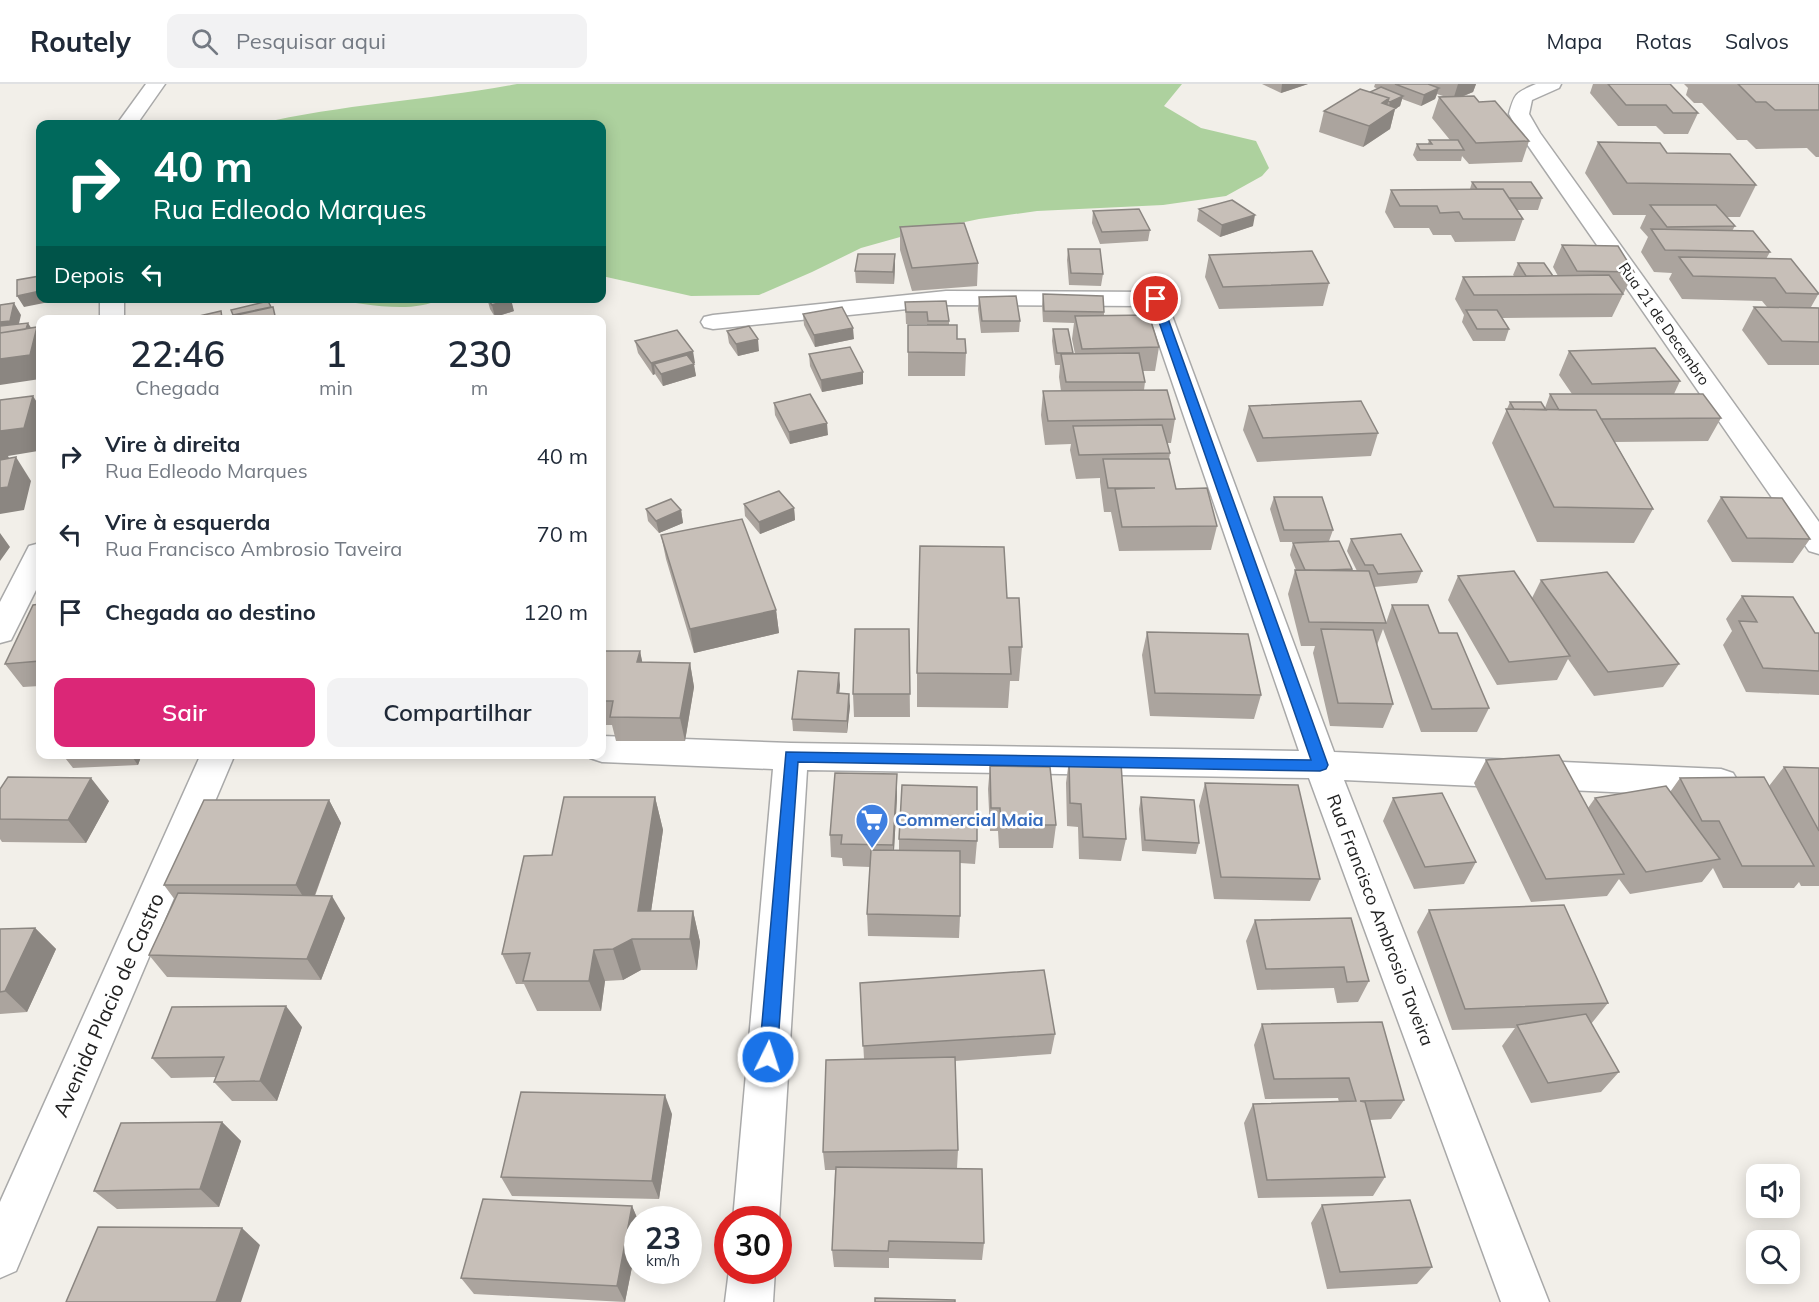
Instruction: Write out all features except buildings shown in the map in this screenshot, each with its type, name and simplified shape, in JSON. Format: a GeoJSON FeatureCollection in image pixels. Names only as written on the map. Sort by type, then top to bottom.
{"type":"FeatureCollection","features":[{"type":"Feature","properties":{"kind":"street"},"geometry":{"type":"LineString","coordinates":[[130,120],[156,84]]}},
{"type":"Feature","properties":{"kind":"street","name":"Rua 21 de Decembro"},"geometry":{"type":"LineString","coordinates":[[1552,84],[1523,97],[1519,114],[1530,135],[1819,544]]}},
{"type":"Feature","properties":{"kind":"street","name":"Rua Francisco Ambrosio Taveira"},"geometry":{"type":"LineString","coordinates":[[713,322],[946,298],[1156,299],[1320,765],[1525,1302]]}},
{"type":"Feature","properties":{"kind":"street"},"geometry":{"type":"LineString","coordinates":[[0,632],[36,561]]}},
{"type":"Feature","properties":{"kind":"street"},"geometry":{"type":"LineString","coordinates":[[606,749],[791,756],[1320,765],[1748,784]]}},
{"type":"Feature","properties":{"kind":"street"},"geometry":{"type":"LineString","coordinates":[[757,1206],[791,756]]}},
{"type":"Feature","properties":{"kind":"street","name":"Avenida Placio de Castro"},"geometry":{"type":"LineString","coordinates":[[0,1255],[216,759]]}},
{"type":"Feature","properties":{"kind":"street"},"geometry":{"type":"LineString","coordinates":[[749,1302],[751,1284]]}},
{"type":"Feature","properties":{"kind":"green space"},"geometry":{"type":"Polygon","coordinates":[[[517,84],[1182,84],[1164,106],[1201,128],[1256,141],[1269,168],[1262,176],[1226,196],[1163,205],[1037,211],[979,219],[918,232],[861,248],[759,295],[691,296],[606,277],[606,120],[276,120],[517,84]]]}},
{"type":"Feature","properties":{"kind":"green space"},"geometry":{"type":"Polygon","coordinates":[[[357,303],[431,303],[400,307],[357,303]]]}},
{"type":"Feature","properties":{"kind":"place","name":"Commercial Maia"},"geometry":{"type":"Point","coordinates":[872,849]}},
{"type":"Feature","properties":{"kind":"route"},"geometry":{"type":"LineString","coordinates":[[768,1057],[791,756],[1320,765],[1156,299]]}}]}
